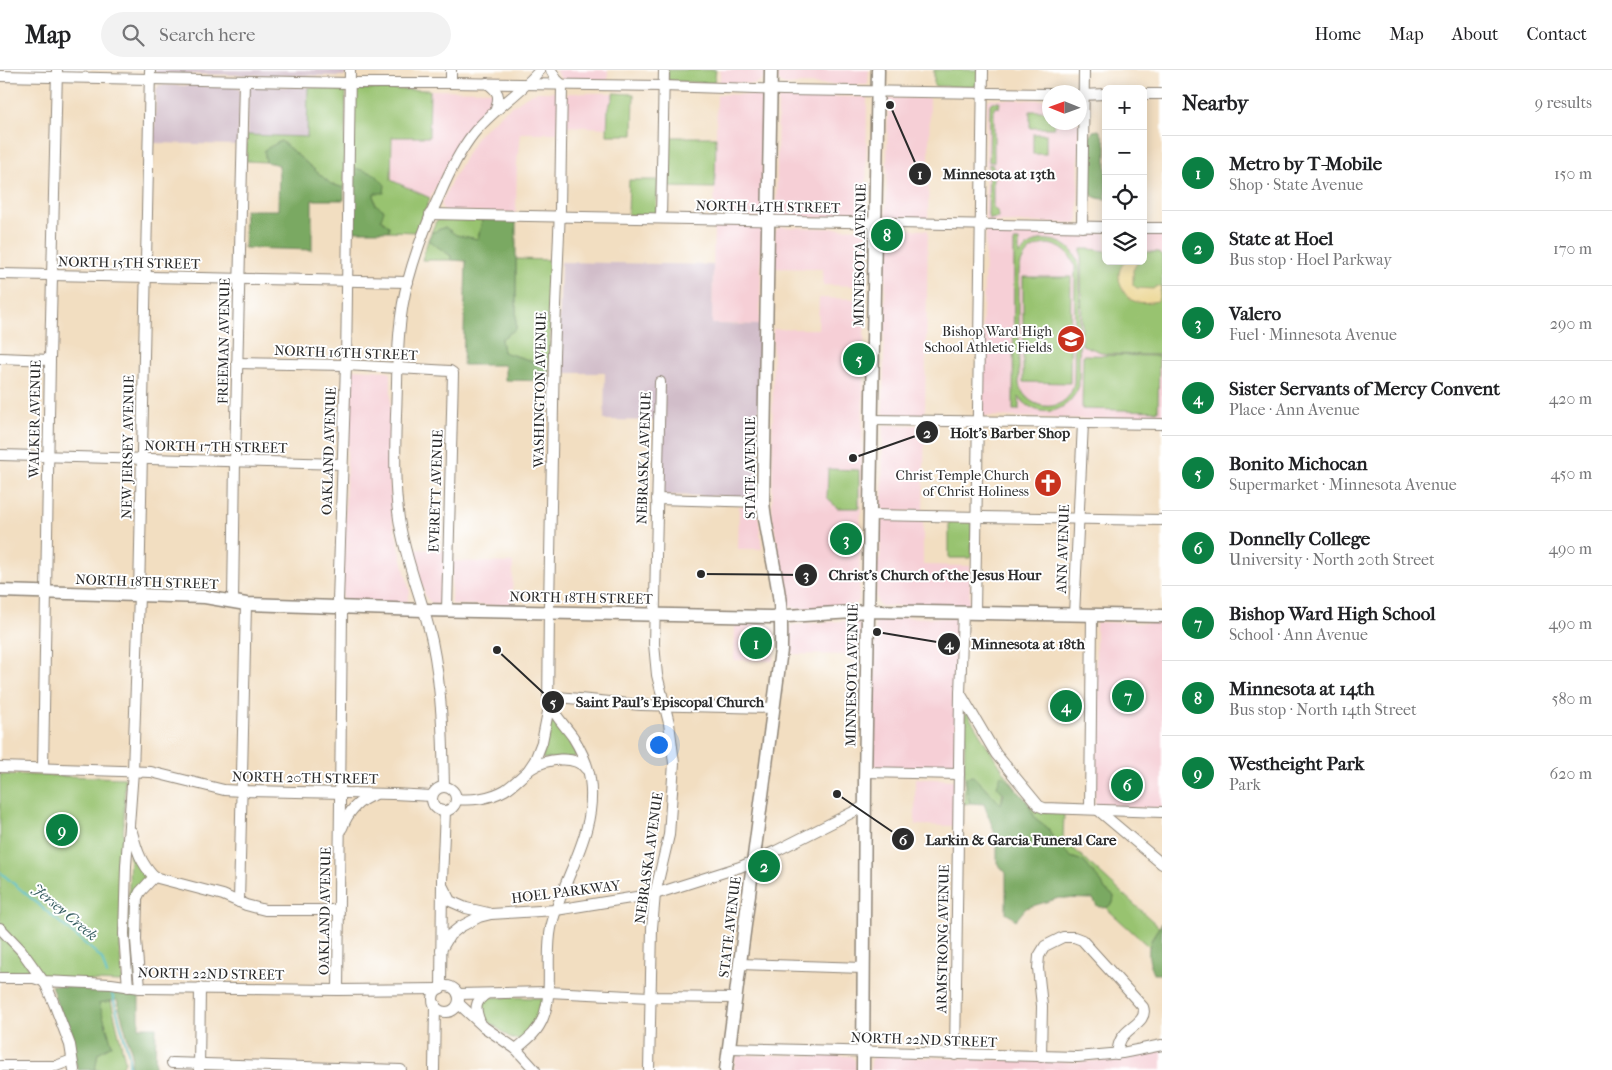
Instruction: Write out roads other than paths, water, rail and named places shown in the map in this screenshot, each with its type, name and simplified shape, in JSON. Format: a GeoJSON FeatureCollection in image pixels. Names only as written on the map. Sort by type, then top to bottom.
{"type":"FeatureCollection","features":[{"type":"Feature","properties":{"kind":"main road","name":"STATE AVENUE"},"geometry":{"type":"LineString","coordinates":[[726,1070],[781,650],[779,596],[765,526],[763,502],[770,70]]}},
{"type":"Feature","properties":{"kind":"main road","name":"MINNESOTA AVENUE"},"geometry":{"type":"LineString","coordinates":[[863,1070],[865,772],[878,70]]}},
{"type":"Feature","properties":{"kind":"main road","name":"NORTH 18TH STREET"},"geometry":{"type":"LineString","coordinates":[[0,592],[205,597],[246,604],[340,608],[548,613],[781,617],[868,611],[1162,616]]}},
{"type":"Feature","properties":{"kind":"street","name":"OAKLAND AVENUE"},"geometry":{"type":"LineString","coordinates":[[338,990],[342,613],[338,602],[346,365],[350,70]]}},
{"type":"Feature","properties":{"kind":"street"},"geometry":{"type":"LineString","coordinates":[[451,70],[451,83]]}},
{"type":"Feature","properties":{"kind":"street"},"geometry":{"type":"LineString","coordinates":[[444,787],[440,702],[432,643],[406,551],[399,519],[396,491],[398,368],[402,319],[408,282],[430,214],[453,164],[473,134],[496,109],[528,84],[540,70]]}},
{"type":"Feature","properties":{"kind":"street"},"geometry":{"type":"LineString","coordinates":[[550,70],[562,84]]}},
{"type":"Feature","properties":{"kind":"street"},"geometry":{"type":"LineString","coordinates":[[661,218],[664,70]]}},
{"type":"Feature","properties":{"kind":"street","name":"ARMSTRONG AVENUE"},"geometry":{"type":"LineString","coordinates":[[955,1055],[960,693],[969,613],[976,516],[982,70]]}},
{"type":"Feature","properties":{"kind":"street"},"geometry":{"type":"LineString","coordinates":[[1083,85],[1084,70]]}},
{"type":"Feature","properties":{"kind":"street"},"geometry":{"type":"LineString","coordinates":[[0,76],[58,74],[150,75],[244,81],[562,84],[770,90],[1042,94]]}},
{"type":"Feature","properties":{"kind":"street","name":"WALKER AVENUE"},"geometry":{"type":"LineString","coordinates":[[43,768],[50,360],[58,74]]}},
{"type":"Feature","properties":{"kind":"street","name":"NEW JERSEY AVENUE"},"geometry":{"type":"LineString","coordinates":[[128,987],[124,934],[133,770],[139,595],[150,75]]}},
{"type":"Feature","properties":{"kind":"street","name":"FREEMAN AVENUE"},"geometry":{"type":"LineString","coordinates":[[233,601],[244,81]]}},
{"type":"Feature","properties":{"kind":"street"},"geometry":{"type":"LineString","coordinates":[[487,83],[496,90],[498,95],[499,100],[496,109]]}},
{"type":"Feature","properties":{"kind":"street","name":"WASHINGTON AVENUE"},"geometry":{"type":"LineString","coordinates":[[527,772],[535,760],[542,742],[547,720],[548,613],[562,84]]}},
{"type":"Feature","properties":{"kind":"street"},"geometry":{"type":"LineString","coordinates":[[1087,95],[1102,94]]}},
{"type":"Feature","properties":{"kind":"street"},"geometry":{"type":"LineString","coordinates":[[1147,94],[1162,94]]}},
{"type":"Feature","properties":{"kind":"street"},"geometry":{"type":"LineString","coordinates":[[1082,130],[1082,227]]}},
{"type":"Feature","properties":{"kind":"street","name":"NORTH 14TH STREET"},"geometry":{"type":"LineString","coordinates":[[430,214],[1102,227]]}},
{"type":"Feature","properties":{"kind":"street"},"geometry":{"type":"LineString","coordinates":[[1147,228],[1162,228]]}},
{"type":"Feature","properties":{"kind":"street","name":"NORTH 15TH STREET"},"geometry":{"type":"LineString","coordinates":[[0,274],[408,282]]}},
{"type":"Feature","properties":{"kind":"street"},"geometry":{"type":"LineString","coordinates":[[0,358],[50,360]]}},
{"type":"Feature","properties":{"kind":"street","name":"NORTH 16TH STREET"},"geometry":{"type":"LineString","coordinates":[[237,363],[346,365],[450,371],[452,373]]}},
{"type":"Feature","properties":{"kind":"street","name":"EVERETT AVENUE"},"geometry":{"type":"LineString","coordinates":[[447,610],[452,373]]}},
{"type":"Feature","properties":{"kind":"street","name":"NEBRASKA AVENUE"},"geometry":{"type":"LineString","coordinates":[[649,1070],[652,928],[655,894],[669,835],[674,763],[673,744],[655,659],[660,382]]}},
{"type":"Feature","properties":{"kind":"street"},"geometry":{"type":"LineString","coordinates":[[872,420],[1162,424]]}},
{"type":"Feature","properties":{"kind":"street","name":"ANN AVENUE"},"geometry":{"type":"LineString","coordinates":[[1074,615],[1083,423]]}},
{"type":"Feature","properties":{"kind":"street","name":"NORTH 17TH STREET"},"geometry":{"type":"LineString","coordinates":[[0,455],[342,464]]}},
{"type":"Feature","properties":{"kind":"street"},"geometry":{"type":"LineString","coordinates":[[657,499],[763,502]]}},
{"type":"Feature","properties":{"kind":"street"},"geometry":{"type":"LineString","coordinates":[[870,514],[1162,520]]}},
{"type":"Feature","properties":{"kind":"street"},"geometry":{"type":"LineString","coordinates":[[239,902],[246,604]]}},
{"type":"Feature","properties":{"kind":"street"},"geometry":{"type":"LineString","coordinates":[[1092,616],[1094,810]]}},
{"type":"Feature","properties":{"kind":"street"},"geometry":{"type":"LineString","coordinates":[[960,693],[996,754],[1039,806],[1044,808],[1162,812]]}},
{"type":"Feature","properties":{"kind":"street"},"geometry":{"type":"LineString","coordinates":[[548,696],[609,703],[774,708]]}},
{"type":"Feature","properties":{"kind":"street","name":"WASHINGTON AVENUE"},"geometry":{"type":"LineString","coordinates":[[516,1049],[538,1030],[547,1008],[551,930],[556,910],[589,823],[591,804],[590,780],[587,766],[578,747],[553,712],[548,696]]}},
{"type":"Feature","properties":{"kind":"street"},"geometry":{"type":"LineString","coordinates":[[456,800],[471,800],[505,790],[534,767],[554,761],[574,760],[583,766],[590,780]]}},
{"type":"Feature","properties":{"kind":"street","name":"NORTH 20TH STREET"},"geometry":{"type":"LineString","coordinates":[[0,767],[133,770],[150,772],[224,790],[432,796]]}},
{"type":"Feature","properties":{"kind":"street"},"geometry":{"type":"LineString","coordinates":[[865,772],[959,774]]}},
{"type":"Feature","properties":{"kind":"street"},"geometry":{"type":"LineString","coordinates":[[444,787],[452,791],[456,800],[451,809],[444,811],[435,807],[432,796],[436,790],[444,787]]}},
{"type":"Feature","properties":{"kind":"street","name":"OAKLAND AVENUE"},"geometry":{"type":"LineString","coordinates":[[340,833],[350,812],[366,798],[376,795],[393,794]]}},
{"type":"Feature","properties":{"kind":"street","name":"HOEL PARKWAY"},"geometry":{"type":"LineString","coordinates":[[441,956],[450,936],[469,921],[491,914],[556,910],[655,894],[739,868],[865,806]]}},
{"type":"Feature","properties":{"kind":"street"},"geometry":{"type":"LineString","coordinates":[[1094,810],[1162,864]]}},
{"type":"Feature","properties":{"kind":"street"},"geometry":{"type":"LineString","coordinates":[[434,1070],[435,1024],[447,999],[441,956],[444,811]]}},
{"type":"Feature","properties":{"kind":"street","name":"NEW JERSEY AVENUE"},"geometry":{"type":"LineString","coordinates":[[129,824],[137,853],[154,877]]}},
{"type":"Feature","properties":{"kind":"street"},"geometry":{"type":"LineString","coordinates":[[140,988],[136,940],[138,898],[140,892],[154,877],[223,895],[265,910],[338,910]]}},
{"type":"Feature","properties":{"kind":"street","name":"HOEL PARKWAY"},"geometry":{"type":"LineString","coordinates":[[442,880],[444,890],[450,901],[466,908],[491,914]]}},
{"type":"Feature","properties":{"kind":"street"},"geometry":{"type":"LineString","coordinates":[[0,928],[21,950],[42,981],[64,1027],[71,1050],[73,1065],[0,1066]]}},
{"type":"Feature","properties":{"kind":"street"},"geometry":{"type":"LineString","coordinates":[[1041,1057],[1042,1006],[1038,968],[1040,956],[1045,946],[1063,937],[1074,937],[1082,940],[1143,1007],[1144,1015],[1142,1019],[1123,1035],[1117,1054]]}},
{"type":"Feature","properties":{"kind":"street"},"geometry":{"type":"LineString","coordinates":[[740,964],[863,968]]}},
{"type":"Feature","properties":{"kind":"street","name":"NORTH 22ND STREET"},"geometry":{"type":"LineString","coordinates":[[0,978],[34,978],[42,981],[111,984],[140,988],[421,990],[447,999],[486,994],[548,992],[650,997],[736,998]]}},
{"type":"Feature","properties":{"kind":"street"},"geometry":{"type":"LineString","coordinates":[[199,1067],[200,988]]}},
{"type":"Feature","properties":{"kind":"street"},"geometry":{"type":"LineString","coordinates":[[486,994],[477,1003],[477,1012],[482,1024],[516,1049],[534,1070]]}},
{"type":"Feature","properties":{"kind":"street"},"geometry":{"type":"LineString","coordinates":[[447,999],[477,1025],[482,1024]]}},
{"type":"Feature","properties":{"kind":"street","name":"NORTH 22ND STREET"},"geometry":{"type":"LineString","coordinates":[[729,1048],[1077,1058],[1117,1054],[1162,1045]]}},
{"type":"Feature","properties":{"kind":"street"},"geometry":{"type":"LineString","coordinates":[[172,1063],[199,1067],[401,1070]]}},
{"type":"Feature","properties":{"kind":"waterway","name":"Jersey Creek"},"geometry":{"type":"LineString","coordinates":[[0,872],[96,953],[102,959],[107,975]]}},
{"type":"Feature","properties":{"kind":"waterway","name":"Jersey Creek"},"geometry":{"type":"LineString","coordinates":[[112,994],[129,1055],[127,1070]]}},
{"type":"Feature","properties":{"kind":"place","name":"Minnesota at 13th"},"geometry":{"type":"Point","coordinates":[890,105]}},
{"type":"Feature","properties":{"kind":"place","name":"Minnesota at 14th"},"geometry":{"type":"Point","coordinates":[887,235]}},
{"type":"Feature","properties":{"kind":"place","name":"Bishop Ward High School Athletic Fields"},"geometry":{"type":"Point","coordinates":[1071,339]}},
{"type":"Feature","properties":{"kind":"place","name":"Bonito Michocan"},"geometry":{"type":"Point","coordinates":[859,359]}},
{"type":"Feature","properties":{"kind":"place","name":"Holt's Barber Shop"},"geometry":{"type":"Point","coordinates":[853,458]}},
{"type":"Feature","properties":{"kind":"place","name":"Christ Temple Church of Christ Holiness"},"geometry":{"type":"Point","coordinates":[1048,483]}},
{"type":"Feature","properties":{"kind":"place","name":"Valero"},"geometry":{"type":"Point","coordinates":[846,539]}},
{"type":"Feature","properties":{"kind":"place","name":"Christ's Church of the Jesus Hour"},"geometry":{"type":"Point","coordinates":[701,574]}},
{"type":"Feature","properties":{"kind":"place","name":"Minnesota at 18th"},"geometry":{"type":"Point","coordinates":[877,632]}},
{"type":"Feature","properties":{"kind":"place","name":"Metro by T-Mobile"},"geometry":{"type":"Point","coordinates":[756,643]}},
{"type":"Feature","properties":{"kind":"place","name":"Saint Paul's Episcopal Church"},"geometry":{"type":"Point","coordinates":[497,650]}},
{"type":"Feature","properties":{"kind":"place","name":"Bishop Ward High School"},"geometry":{"type":"Point","coordinates":[1128,696]}},
{"type":"Feature","properties":{"kind":"place","name":"Sister Servants of Mercy Convent"},"geometry":{"type":"Point","coordinates":[1066,706]}},
{"type":"Feature","properties":{"kind":"place","name":"Donnelly College"},"geometry":{"type":"Point","coordinates":[1127,785]}},
{"type":"Feature","properties":{"kind":"place","name":"Larkin & Garcia Funeral Care"},"geometry":{"type":"Point","coordinates":[837,794]}},
{"type":"Feature","properties":{"kind":"place","name":"Westheight Park"},"geometry":{"type":"Point","coordinates":[62,830]}},
{"type":"Feature","properties":{"kind":"place","name":"State at Hoel"},"geometry":{"type":"Point","coordinates":[764,866]}}]}
